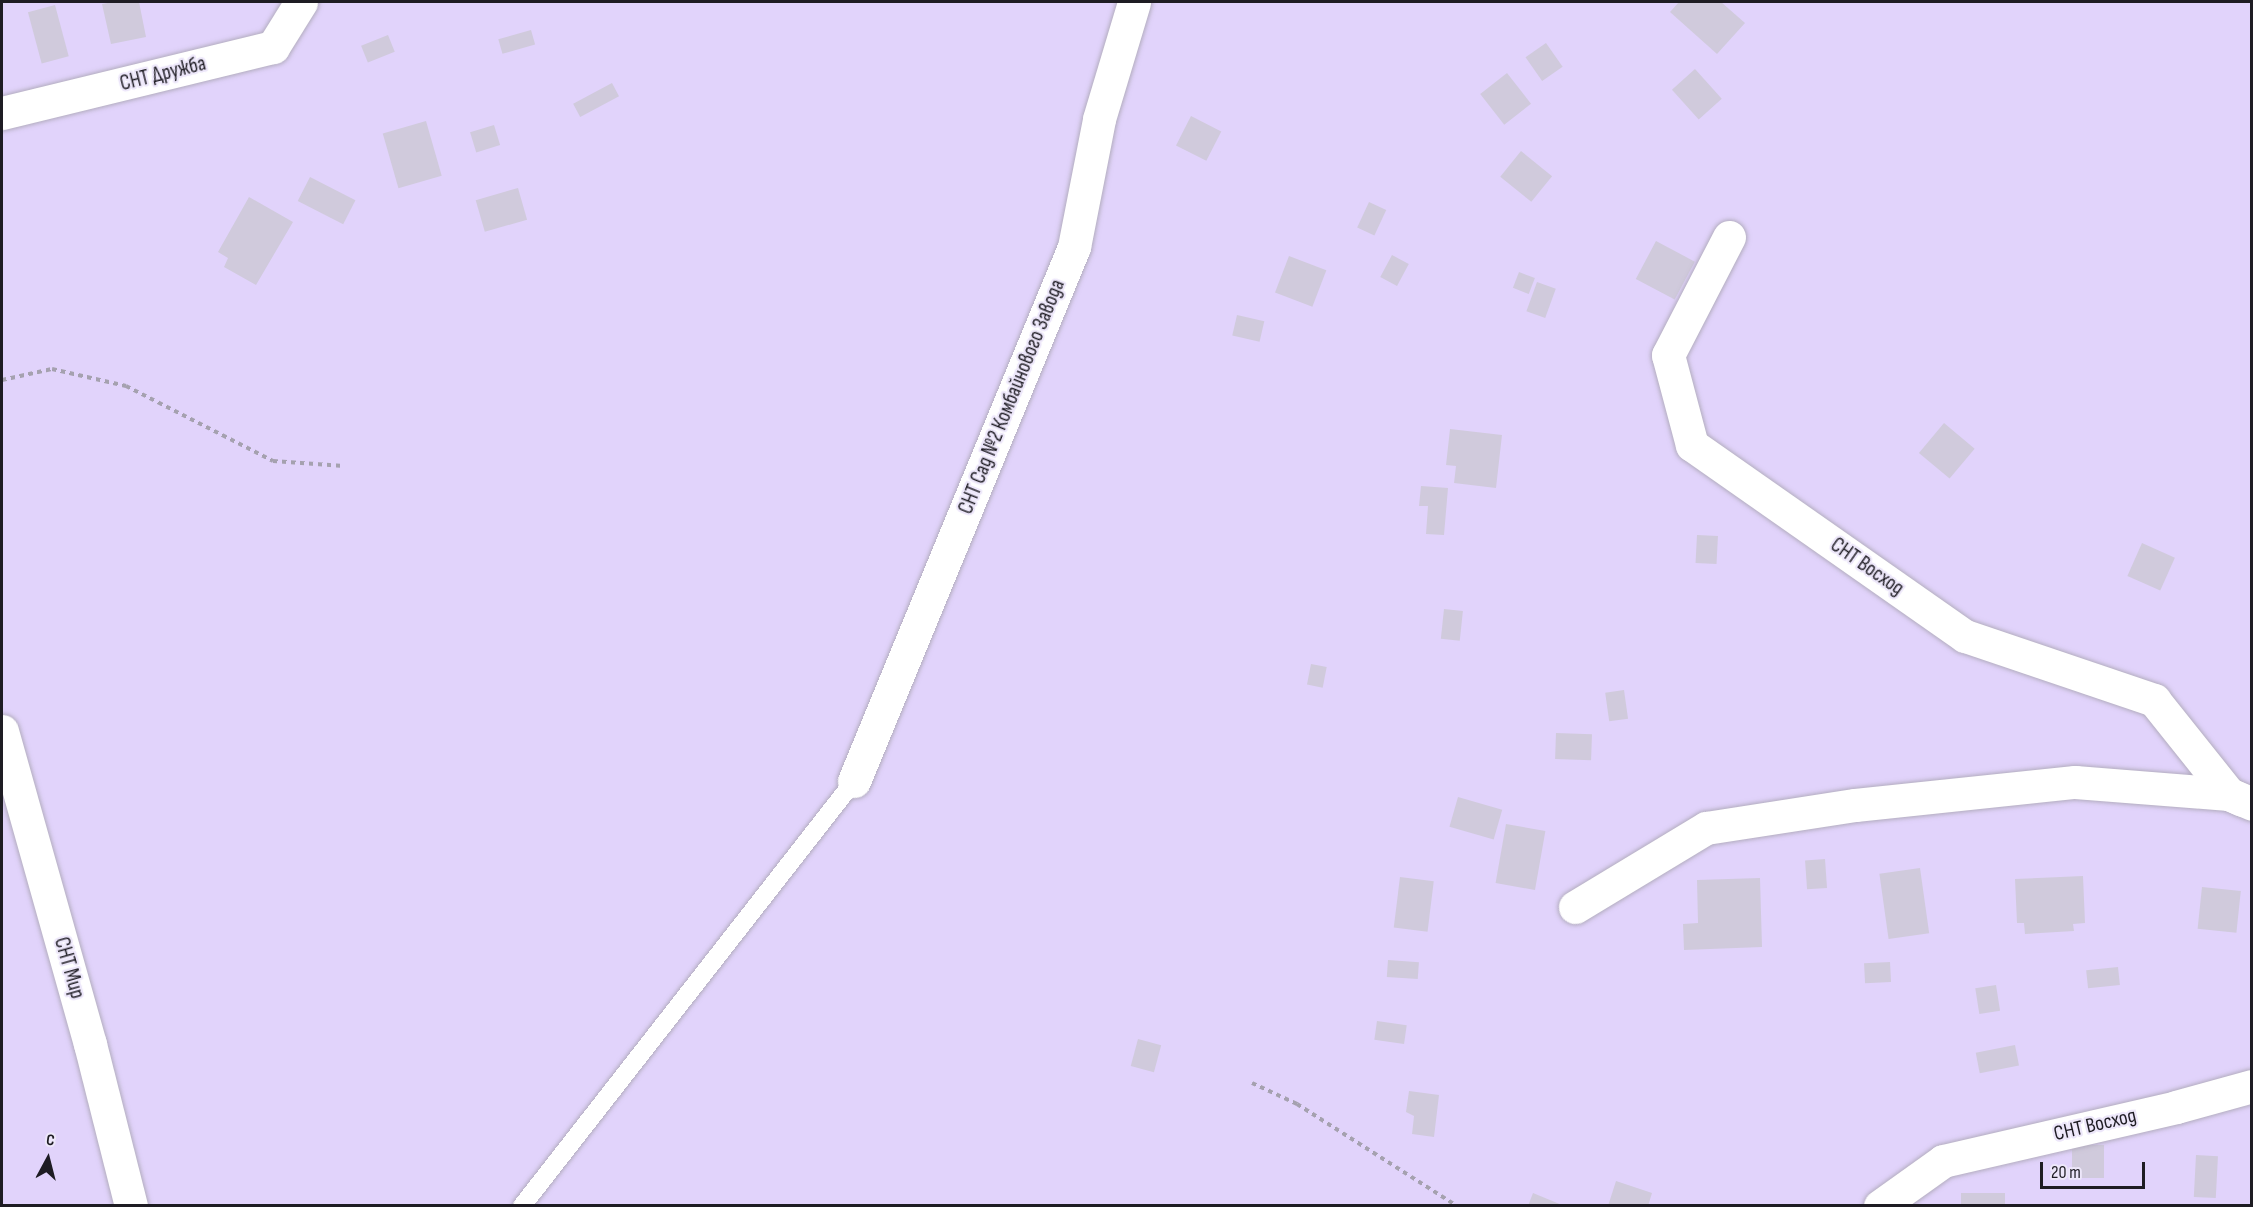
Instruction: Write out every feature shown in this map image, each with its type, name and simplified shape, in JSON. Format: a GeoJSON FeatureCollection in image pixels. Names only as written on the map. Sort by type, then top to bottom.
{"type":"FeatureCollection","features":[{"type":"Feature","properties":{"kind":"street","name":"СНТ Дружба"},"geometry":{"type":"LineString","coordinates":[[2,113],[273,47],[301,2]]}},
{"type":"Feature","properties":{"kind":"street","name":"СНТ Сад №2 Комбайнового Завода"},"geometry":{"type":"LineString","coordinates":[[854,781],[1074,247],[1099,119],[1134,2]]}},
{"type":"Feature","properties":{"kind":"street","name":"СНТ Восход"},"geometry":{"type":"LineString","coordinates":[[1729,237],[1668,355],[1692,445],[1965,636],[2154,700],[2240,799]]}},
{"type":"Feature","properties":{"kind":"street","name":"СНТ Мир"},"geometry":{"type":"LineString","coordinates":[[2,731],[90,1044],[131,1206]]}},
{"type":"Feature","properties":{"kind":"street","name":"СНТ Восход"},"geometry":{"type":"LineString","coordinates":[[1575,907],[1706,828],[1855,805],[2075,782],[2240,799]]}},
{"type":"Feature","properties":{"kind":"street","name":"СНТ Восход"},"geometry":{"type":"LineString","coordinates":[[1880,1206],[1943,1161],[2252,1086]]}},
{"type":"Feature","properties":{"kind":"lane"},"geometry":{"type":"LineString","coordinates":[[522,1206],[854,781]]}},
{"type":"Feature","properties":{"kind":"path"},"geometry":{"type":"LineString","coordinates":[[2,380],[52,369],[126,386],[273,460],[344,466]]}},
{"type":"Feature","properties":{"kind":"path"},"geometry":{"type":"LineString","coordinates":[[1252,1083],[1297,1104],[1457,1206]]}},
{"type":"Feature","properties":{"kind":"shaded area"},"geometry":{"type":"Polygon","coordinates":[[[2,2],[2251,2],[2251,1206],[2,1206],[2,2]]]}},
{"type":"Feature","properties":{"kind":"building"},"geometry":{"type":"Polygon","coordinates":[[[139,2],[146,37],[111,44],[102,4],[139,2]]]}},
{"type":"Feature","properties":{"kind":"building"},"geometry":{"type":"Polygon","coordinates":[[[1679,2],[1721,2],[1745,23],[1717,54],[1670,12],[1679,2]]]}},
{"type":"Feature","properties":{"kind":"building"},"geometry":{"type":"Polygon","coordinates":[[[55,5],[69,56],[42,63],[28,12],[55,5]]]}},
{"type":"Feature","properties":{"kind":"building"},"geometry":{"type":"Polygon","coordinates":[[[531,30],[535,44],[502,54],[498,39],[531,30]]]}},
{"type":"Feature","properties":{"kind":"building"},"geometry":{"type":"Polygon","coordinates":[[[388,35],[395,52],[368,63],[361,46],[388,35]]]}},
{"type":"Feature","properties":{"kind":"building"},"geometry":{"type":"Polygon","coordinates":[[[1546,43],[1563,67],[1542,81],[1526,57],[1546,43]]]}},
{"type":"Feature","properties":{"kind":"building"},"geometry":{"type":"Polygon","coordinates":[[[1695,69],[1722,99],[1699,119],[1672,90],[1695,69]]]}},
{"type":"Feature","properties":{"kind":"building"},"geometry":{"type":"Polygon","coordinates":[[[1507,73],[1531,104],[1504,125],[1480,94],[1507,73]]]}},
{"type":"Feature","properties":{"kind":"building"},"geometry":{"type":"Polygon","coordinates":[[[612,83],[619,96],[580,117],[573,104],[612,83]]]}},
{"type":"Feature","properties":{"kind":"building"},"geometry":{"type":"Polygon","coordinates":[[[1191,116],[1221,131],[1206,161],[1176,145],[1191,116]]]}},
{"type":"Feature","properties":{"kind":"building"},"geometry":{"type":"Polygon","coordinates":[[[426,121],[442,176],[398,188],[383,133],[426,121]]]}},
{"type":"Feature","properties":{"kind":"building"},"geometry":{"type":"Polygon","coordinates":[[[494,125],[500,145],[476,152],[470,132],[494,125]]]}},
{"type":"Feature","properties":{"kind":"building"},"geometry":{"type":"Polygon","coordinates":[[[1521,151],[1552,176],[1531,202],[1500,177],[1521,151]]]}},
{"type":"Feature","properties":{"kind":"building"},"geometry":{"type":"Polygon","coordinates":[[[310,177],[355,200],[343,224],[298,201],[310,177]]]}},
{"type":"Feature","properties":{"kind":"building"},"geometry":{"type":"Polygon","coordinates":[[[518,188],[527,220],[485,232],[476,200],[518,188]]]}},
{"type":"Feature","properties":{"kind":"building"},"geometry":{"type":"Polygon","coordinates":[[[249,197],[293,222],[256,285],[224,267],[228,258],[218,252],[249,197]]]}},
{"type":"Feature","properties":{"kind":"building"},"geometry":{"type":"Polygon","coordinates":[[[1369,202],[1386,210],[1374,235],[1357,227],[1369,202]]]}},
{"type":"Feature","properties":{"kind":"building"},"geometry":{"type":"Polygon","coordinates":[[[1656,241],[1695,262],[1675,300],[1636,279],[1656,241]]]}},
{"type":"Feature","properties":{"kind":"building"},"geometry":{"type":"Polygon","coordinates":[[[1392,255],[1409,264],[1397,286],[1380,277],[1392,255]]]}},
{"type":"Feature","properties":{"kind":"building"},"geometry":{"type":"Polygon","coordinates":[[[1289,256],[1326,270],[1312,307],[1275,292],[1289,256]]]}},
{"type":"Feature","properties":{"kind":"building"},"geometry":{"type":"Polygon","coordinates":[[[1519,272],[1535,278],[1529,294],[1513,288],[1519,272]]]}},
{"type":"Feature","properties":{"kind":"building"},"geometry":{"type":"Polygon","coordinates":[[[1537,282],[1556,289],[1545,318],[1526,311],[1537,282]]]}},
{"type":"Feature","properties":{"kind":"building"},"geometry":{"type":"Polygon","coordinates":[[[1237,315],[1264,321],[1260,342],[1232,335],[1237,315]]]}},
{"type":"Feature","properties":{"kind":"building"},"geometry":{"type":"Polygon","coordinates":[[[1944,423],[1975,449],[1950,479],[1919,453],[1944,423]]]}},
{"type":"Feature","properties":{"kind":"building"},"geometry":{"type":"Polygon","coordinates":[[[1450,429],[1502,435],[1496,488],[1454,483],[1456,466],[1446,465],[1450,429]]]}},
{"type":"Feature","properties":{"kind":"building"},"geometry":{"type":"Polygon","coordinates":[[[1421,486],[1448,488],[1444,535],[1426,534],[1428,506],[1419,506],[1421,486]]]}},
{"type":"Feature","properties":{"kind":"building"},"geometry":{"type":"Polygon","coordinates":[[[1697,535],[1718,536],[1717,564],[1696,563],[1697,535]]]}},
{"type":"Feature","properties":{"kind":"building"},"geometry":{"type":"Polygon","coordinates":[[[2142,543],[2175,558],[2160,591],[2127,576],[2142,543]]]}},
{"type":"Feature","properties":{"kind":"building"},"geometry":{"type":"Polygon","coordinates":[[[1444,609],[1463,611],[1460,641],[1441,639],[1444,609]]]}},
{"type":"Feature","properties":{"kind":"building"},"geometry":{"type":"Polygon","coordinates":[[[1311,664],[1327,667],[1323,688],[1307,685],[1311,664]]]}},
{"type":"Feature","properties":{"kind":"building"},"geometry":{"type":"Polygon","coordinates":[[[1624,690],[1628,719],[1609,721],[1605,693],[1624,690]]]}},
{"type":"Feature","properties":{"kind":"building"},"geometry":{"type":"Polygon","coordinates":[[[1556,733],[1592,734],[1591,760],[1555,759],[1556,733]]]}},
{"type":"Feature","properties":{"kind":"building"},"geometry":{"type":"Polygon","coordinates":[[[1458,797],[1502,810],[1494,839],[1449,827],[1458,797]]]}},
{"type":"Feature","properties":{"kind":"building"},"geometry":{"type":"Polygon","coordinates":[[[1506,824],[1545,831],[1535,890],[1496,883],[1506,824]]]}},
{"type":"Feature","properties":{"kind":"building"},"geometry":{"type":"Polygon","coordinates":[[[1825,859],[1827,888],[1807,889],[1805,860],[1825,859]]]}},
{"type":"Feature","properties":{"kind":"building"},"geometry":{"type":"Polygon","coordinates":[[[1920,868],[1929,933],[1889,939],[1879,874],[1920,868]]]}},
{"type":"Feature","properties":{"kind":"building"},"geometry":{"type":"Polygon","coordinates":[[[2083,876],[2085,923],[2073,924],[2074,931],[2025,934],[2024,923],[2017,923],[2015,879],[2083,876]]]}},
{"type":"Feature","properties":{"kind":"building"},"geometry":{"type":"Polygon","coordinates":[[[1400,877],[1434,881],[1428,932],[1394,928],[1400,877]]]}},
{"type":"Feature","properties":{"kind":"building"},"geometry":{"type":"Polygon","coordinates":[[[1760,878],[1762,947],[1684,950],[1683,924],[1698,923],[1697,880],[1760,878]]]}},
{"type":"Feature","properties":{"kind":"building"},"geometry":{"type":"Polygon","coordinates":[[[2202,887],[2241,891],[2236,933],[2198,929],[2202,887]]]}},
{"type":"Feature","properties":{"kind":"building"},"geometry":{"type":"Polygon","coordinates":[[[1388,960],[1419,962],[1418,979],[1387,977],[1388,960]]]}},
{"type":"Feature","properties":{"kind":"building"},"geometry":{"type":"Polygon","coordinates":[[[1890,962],[1891,982],[1865,983],[1864,963],[1890,962]]]}},
{"type":"Feature","properties":{"kind":"building"},"geometry":{"type":"Polygon","coordinates":[[[2118,967],[2120,985],[2088,988],[2086,970],[2118,967]]]}},
{"type":"Feature","properties":{"kind":"building"},"geometry":{"type":"Polygon","coordinates":[[[1996,985],[2000,1011],[1979,1014],[1975,988],[1996,985]]]}},
{"type":"Feature","properties":{"kind":"building"},"geometry":{"type":"Polygon","coordinates":[[[1377,1021],[1407,1025],[1404,1044],[1374,1040],[1377,1021]]]}},
{"type":"Feature","properties":{"kind":"building"},"geometry":{"type":"Polygon","coordinates":[[[1138,1039],[1161,1045],[1154,1072],[1131,1066],[1138,1039]]]}},
{"type":"Feature","properties":{"kind":"building"},"geometry":{"type":"Polygon","coordinates":[[[2015,1045],[2019,1066],[1980,1073],[1976,1053],[2015,1045]]]}},
{"type":"Feature","properties":{"kind":"building"},"geometry":{"type":"Polygon","coordinates":[[[1409,1091],[1439,1095],[1434,1137],[1412,1134],[1414,1116],[1406,1112],[1409,1091]]]}},
{"type":"Feature","properties":{"kind":"building"},"geometry":{"type":"Polygon","coordinates":[[[2072,1145],[2104,1145],[2104,1178],[2072,1178],[2072,1145]]]}},
{"type":"Feature","properties":{"kind":"building"},"geometry":{"type":"Polygon","coordinates":[[[2196,1155],[2218,1156],[2216,1198],[2194,1197],[2196,1155]]]}},
{"type":"Feature","properties":{"kind":"building"},"geometry":{"type":"Polygon","coordinates":[[[1616,1181],[1652,1193],[1648,1206],[1608,1206],[1616,1181]]]}},
{"type":"Feature","properties":{"kind":"building"},"geometry":{"type":"Polygon","coordinates":[[[1533,1193],[1562,1205],[1562,1206],[1528,1206],[1533,1193]]]}},
{"type":"Feature","properties":{"kind":"building"},"geometry":{"type":"Polygon","coordinates":[[[1961,1193],[2005,1193],[2005,1206],[1961,1206],[1961,1193]]]}}]}
